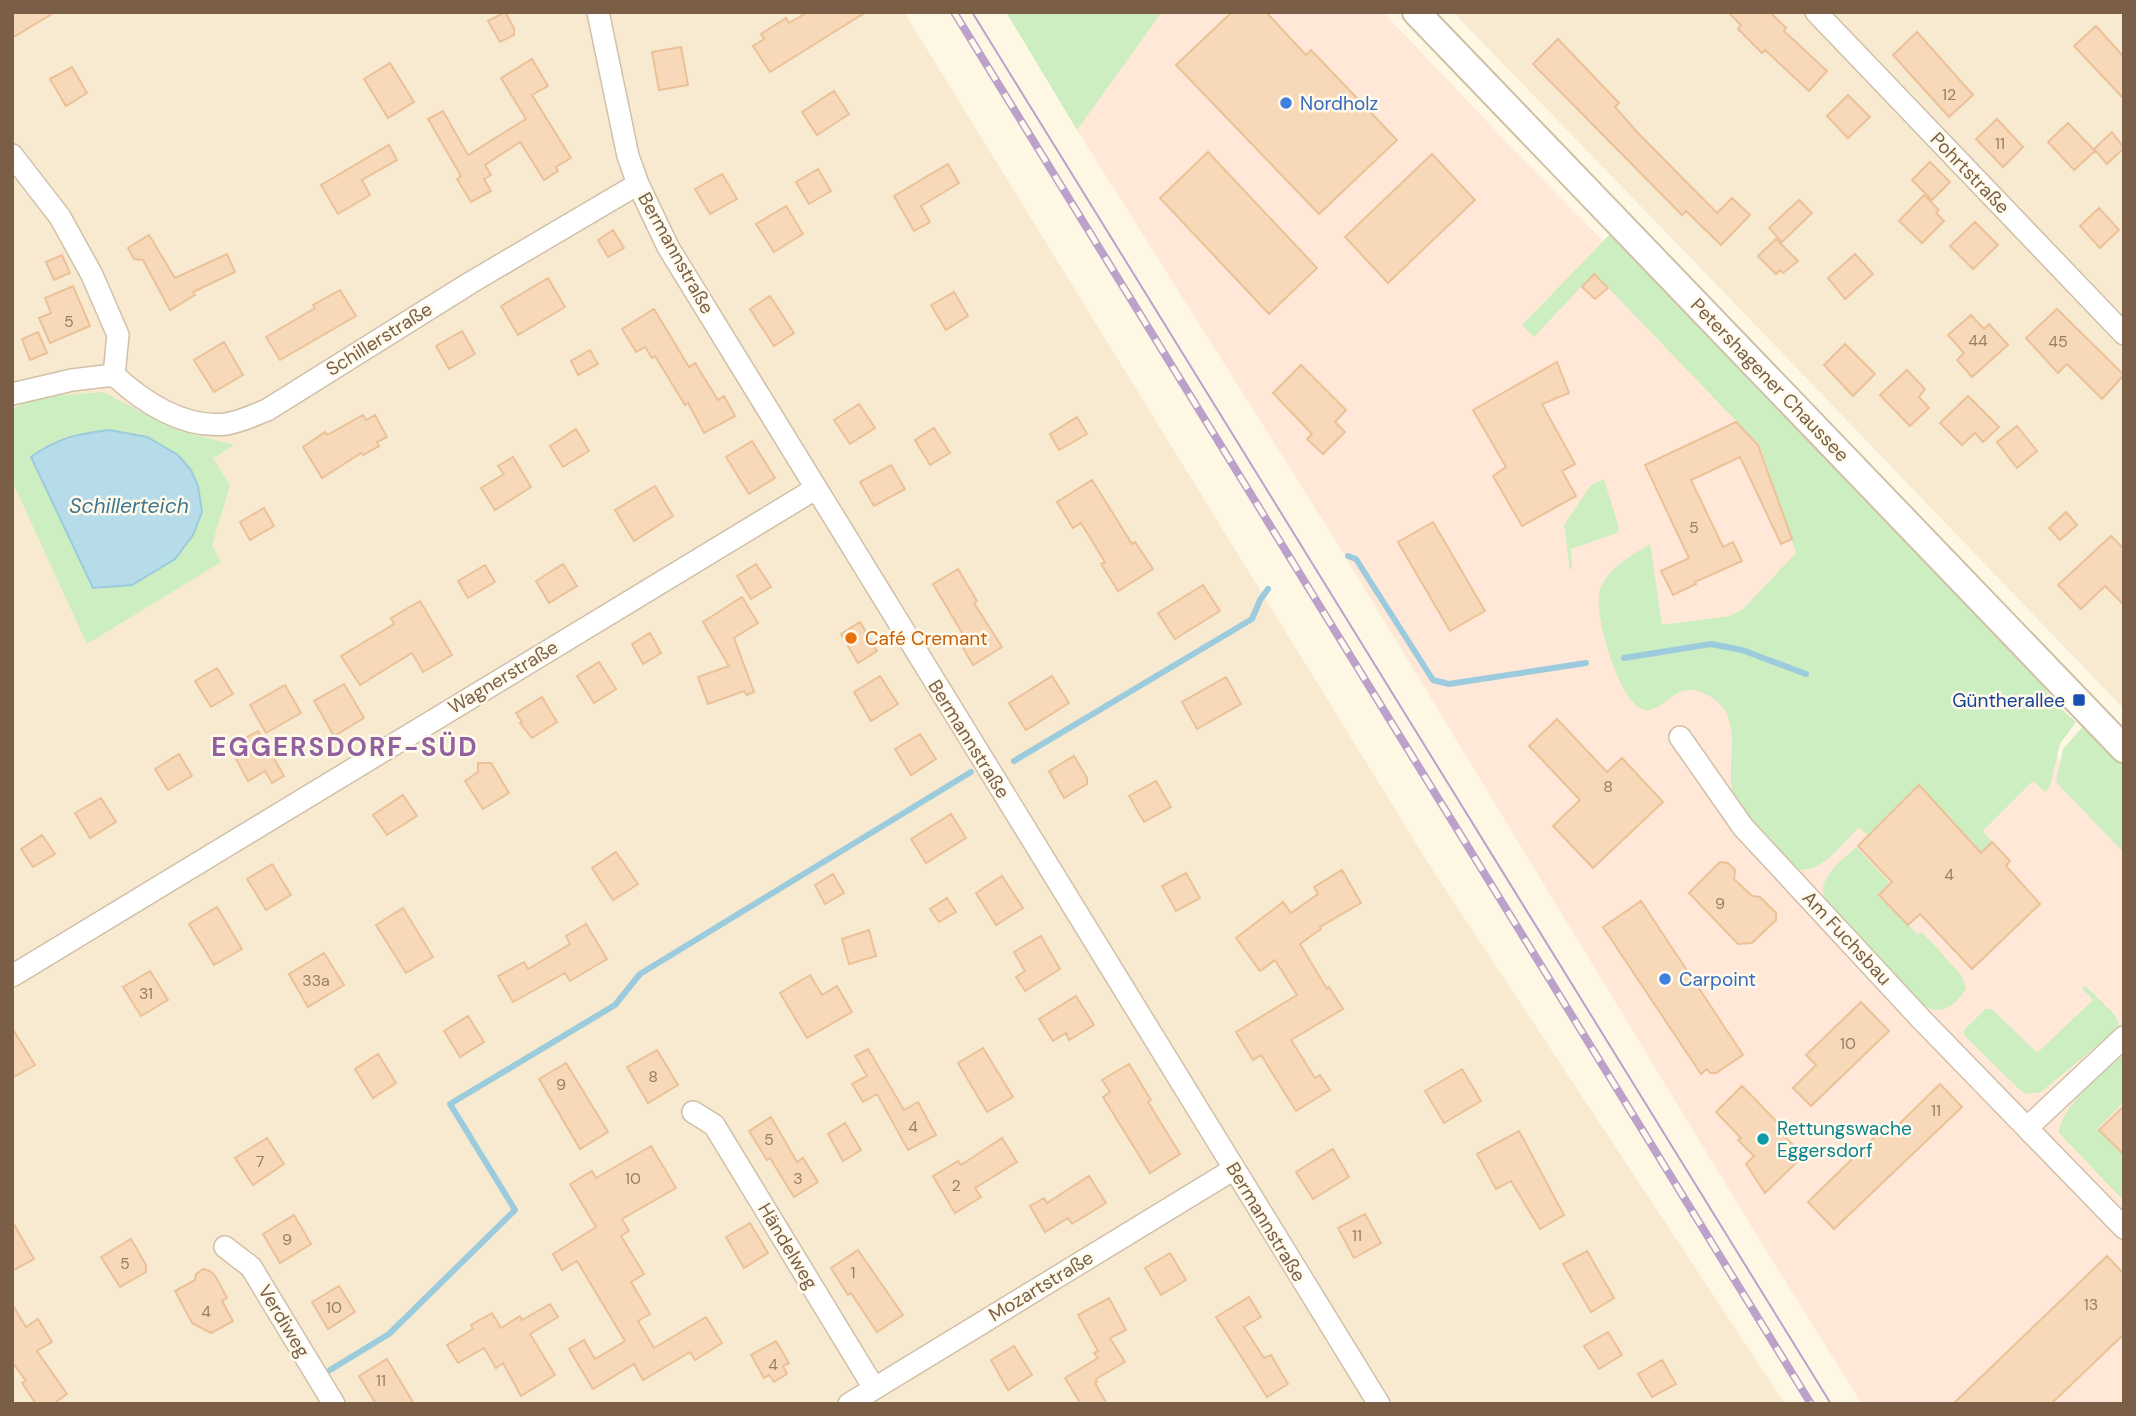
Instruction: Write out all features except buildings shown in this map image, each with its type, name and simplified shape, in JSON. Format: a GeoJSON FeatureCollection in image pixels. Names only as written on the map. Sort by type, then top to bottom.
{"type":"FeatureCollection","features":[{"type":"Feature","properties":{"kind":"street","name":"Bermannstraße"},"geometry":{"type":"LineString","coordinates":[[598,12],[621,130],[638,184],[668,247],[1378,1404]]}},
{"type":"Feature","properties":{"kind":"street","name":"Petershagener Chaussee"},"geometry":{"type":"LineString","coordinates":[[1416,12],[2124,749]]}},
{"type":"Feature","properties":{"kind":"street","name":"Pohrtstraße"},"geometry":{"type":"LineString","coordinates":[[1816,12],[2124,334]]}},
{"type":"Feature","properties":{"kind":"street"},"geometry":{"type":"LineString","coordinates":[[12,394],[72,380],[114,375],[118,335],[92,275],[60,217],[15,159]]}},
{"type":"Feature","properties":{"kind":"street","name":"Schillerstraße"},"geometry":{"type":"LineString","coordinates":[[114,375],[146,400],[177,416],[211,424],[228,424],[245,419],[267,410],[470,282],[638,184]]}},
{"type":"Feature","properties":{"kind":"street","name":"Wagnerstraße"},"geometry":{"type":"LineString","coordinates":[[12,976],[815,489]]}},
{"type":"Feature","properties":{"kind":"street","name":"Am Fuchsbau"},"geometry":{"type":"LineString","coordinates":[[1680,737],[1743,827],[1922,1019],[2124,1228]]}},
{"type":"Feature","properties":{"kind":"street"},"geometry":{"type":"LineString","coordinates":[[2028,1127],[2124,1037]]}},
{"type":"Feature","properties":{"kind":"street","name":"Händelweg"},"geometry":{"type":"LineString","coordinates":[[693,1112],[714,1125],[874,1388]]}},
{"type":"Feature","properties":{"kind":"street","name":"Mozartstraße"},"geometry":{"type":"LineString","coordinates":[[849,1404],[1234,1169]]}},
{"type":"Feature","properties":{"kind":"street","name":"Verdiweg"},"geometry":{"type":"LineString","coordinates":[[225,1247],[251,1267],[334,1404]]}},
{"type":"Feature","properties":{"kind":"shaded area"},"geometry":{"type":"Polygon","coordinates":[[[12,12],[904,12],[1430,866],[1785,1404],[12,1404],[12,12]]]}},
{"type":"Feature","properties":{"kind":"shaded area"},"geometry":{"type":"Polygon","coordinates":[[[1159,12],[1383,12],[1538,175],[1700,339],[1963,659],[2124,827],[2124,1404],[1862,1404],[1329,530],[1077,130],[1159,12]]]}},
{"type":"Feature","properties":{"kind":"shaded area"},"geometry":{"type":"Polygon","coordinates":[[[1453,12],[2124,12],[2124,709],[1716,284],[1453,12]]]}},
{"type":"Feature","properties":{"kind":"green space"},"geometry":{"type":"Polygon","coordinates":[[[1006,12],[1162,12],[1077,130],[1006,12]]]}},
{"type":"Feature","properties":{"kind":"green space"},"geometry":{"type":"Polygon","coordinates":[[[1614,230],[2048,685],[2045,689],[2052,700],[2076,722],[2060,744],[2050,787],[2045,792],[2033,781],[1983,831],[1992,842],[1981,853],[1919,786],[1868,836],[1859,827],[1821,864],[1802,870],[1792,868],[1751,823],[1734,799],[1731,730],[1729,719],[1720,704],[1693,690],[1677,693],[1658,707],[1645,710],[1636,705],[1627,694],[1611,660],[1599,606],[1601,586],[1619,565],[1650,544],[1662,625],[1730,616],[1743,609],[1796,553],[1760,446],[1594,273],[1534,337],[1522,325],[1614,230]]]}},
{"type":"Feature","properties":{"kind":"green space"},"geometry":{"type":"Polygon","coordinates":[[[103,392],[177,430],[234,445],[213,458],[230,485],[212,545],[221,562],[87,644],[12,481],[12,409],[39,397],[103,392]]]}},
{"type":"Feature","properties":{"kind":"green space"},"geometry":{"type":"Polygon","coordinates":[[[1604,479],[1619,528],[1617,533],[1571,549],[1570,570],[1564,525],[1591,485],[1604,479]]]}},
{"type":"Feature","properties":{"kind":"green space"},"geometry":{"type":"Polygon","coordinates":[[[2087,722],[2124,764],[2124,853],[2056,782],[2063,749],[2087,722]]]}},
{"type":"Feature","properties":{"kind":"green space"},"geometry":{"type":"Polygon","coordinates":[[[1856,847],[1890,883],[1879,895],[1918,935],[1922,932],[1962,976],[1966,988],[1959,999],[1948,1007],[1936,1010],[1924,1005],[1826,901],[1823,893],[1827,878],[1837,864],[1856,847]]]}},
{"type":"Feature","properties":{"kind":"green space"},"geometry":{"type":"Polygon","coordinates":[[[2086,986],[2115,1015],[2119,1024],[2117,1029],[2041,1092],[2026,1094],[2020,1090],[1964,1035],[1964,1030],[1985,1009],[1992,1009],[2037,1053],[2093,1000],[2082,988],[2086,986]]]}},
{"type":"Feature","properties":{"kind":"green space"},"geometry":{"type":"Polygon","coordinates":[[[2124,1050],[2124,1102],[2097,1129],[2124,1157],[2124,1201],[2059,1133],[2061,1123],[2075,1101],[2124,1050]]]}},
{"type":"Feature","properties":{"kind":"water","name":"Schillerteich"},"geometry":{"type":"Polygon","coordinates":[[[109,430],[147,437],[178,455],[191,470],[198,486],[202,512],[193,535],[175,559],[132,585],[93,588],[31,457],[68,438],[109,430]]]}},
{"type":"Feature","properties":{"kind":"waterway"},"geometry":{"type":"LineString","coordinates":[[1348,556],[1356,559],[1433,680],[1449,684],[1586,663]]}},
{"type":"Feature","properties":{"kind":"waterway"},"geometry":{"type":"LineString","coordinates":[[1014,761],[1252,619],[1268,589]]}},
{"type":"Feature","properties":{"kind":"waterway"},"geometry":{"type":"LineString","coordinates":[[1624,658],[1711,644],[1742,650],[1806,674]]}},
{"type":"Feature","properties":{"kind":"waterway"},"geometry":{"type":"LineString","coordinates":[[330,1370],[389,1334],[515,1210],[450,1104],[615,1005],[640,974],[971,772]]}},
{"type":"Feature","properties":{"kind":"tram line"},"geometry":{"type":"LineString","coordinates":[[972,12],[1831,1404]]}},
{"type":"Feature","properties":{"kind":"railway"},"geometry":{"type":"LineString","coordinates":[[954,12],[1811,1404]]}},
{"type":"Feature","properties":{"kind":"place","name":"Nordholz"},"geometry":{"type":"Point","coordinates":[1286,103]}},
{"type":"Feature","properties":{"kind":"place","name":"Café Cremant"},"geometry":{"type":"Point","coordinates":[851,638]}},
{"type":"Feature","properties":{"kind":"place","name":"Güntherallee"},"geometry":{"type":"Point","coordinates":[2079,700]}},
{"type":"Feature","properties":{"kind":"place","name":"Carpoint"},"geometry":{"type":"Point","coordinates":[1665,979]}},
{"type":"Feature","properties":{"kind":"place","name":"Rettungswache Eggersdorf"},"geometry":{"type":"Point","coordinates":[1763,1139]}},
{"type":"Feature","properties":{"kind":"district","name":"EGGERSDORF-SÜD"},"geometry":{"type":"Point","coordinates":[345,747]}}]}
